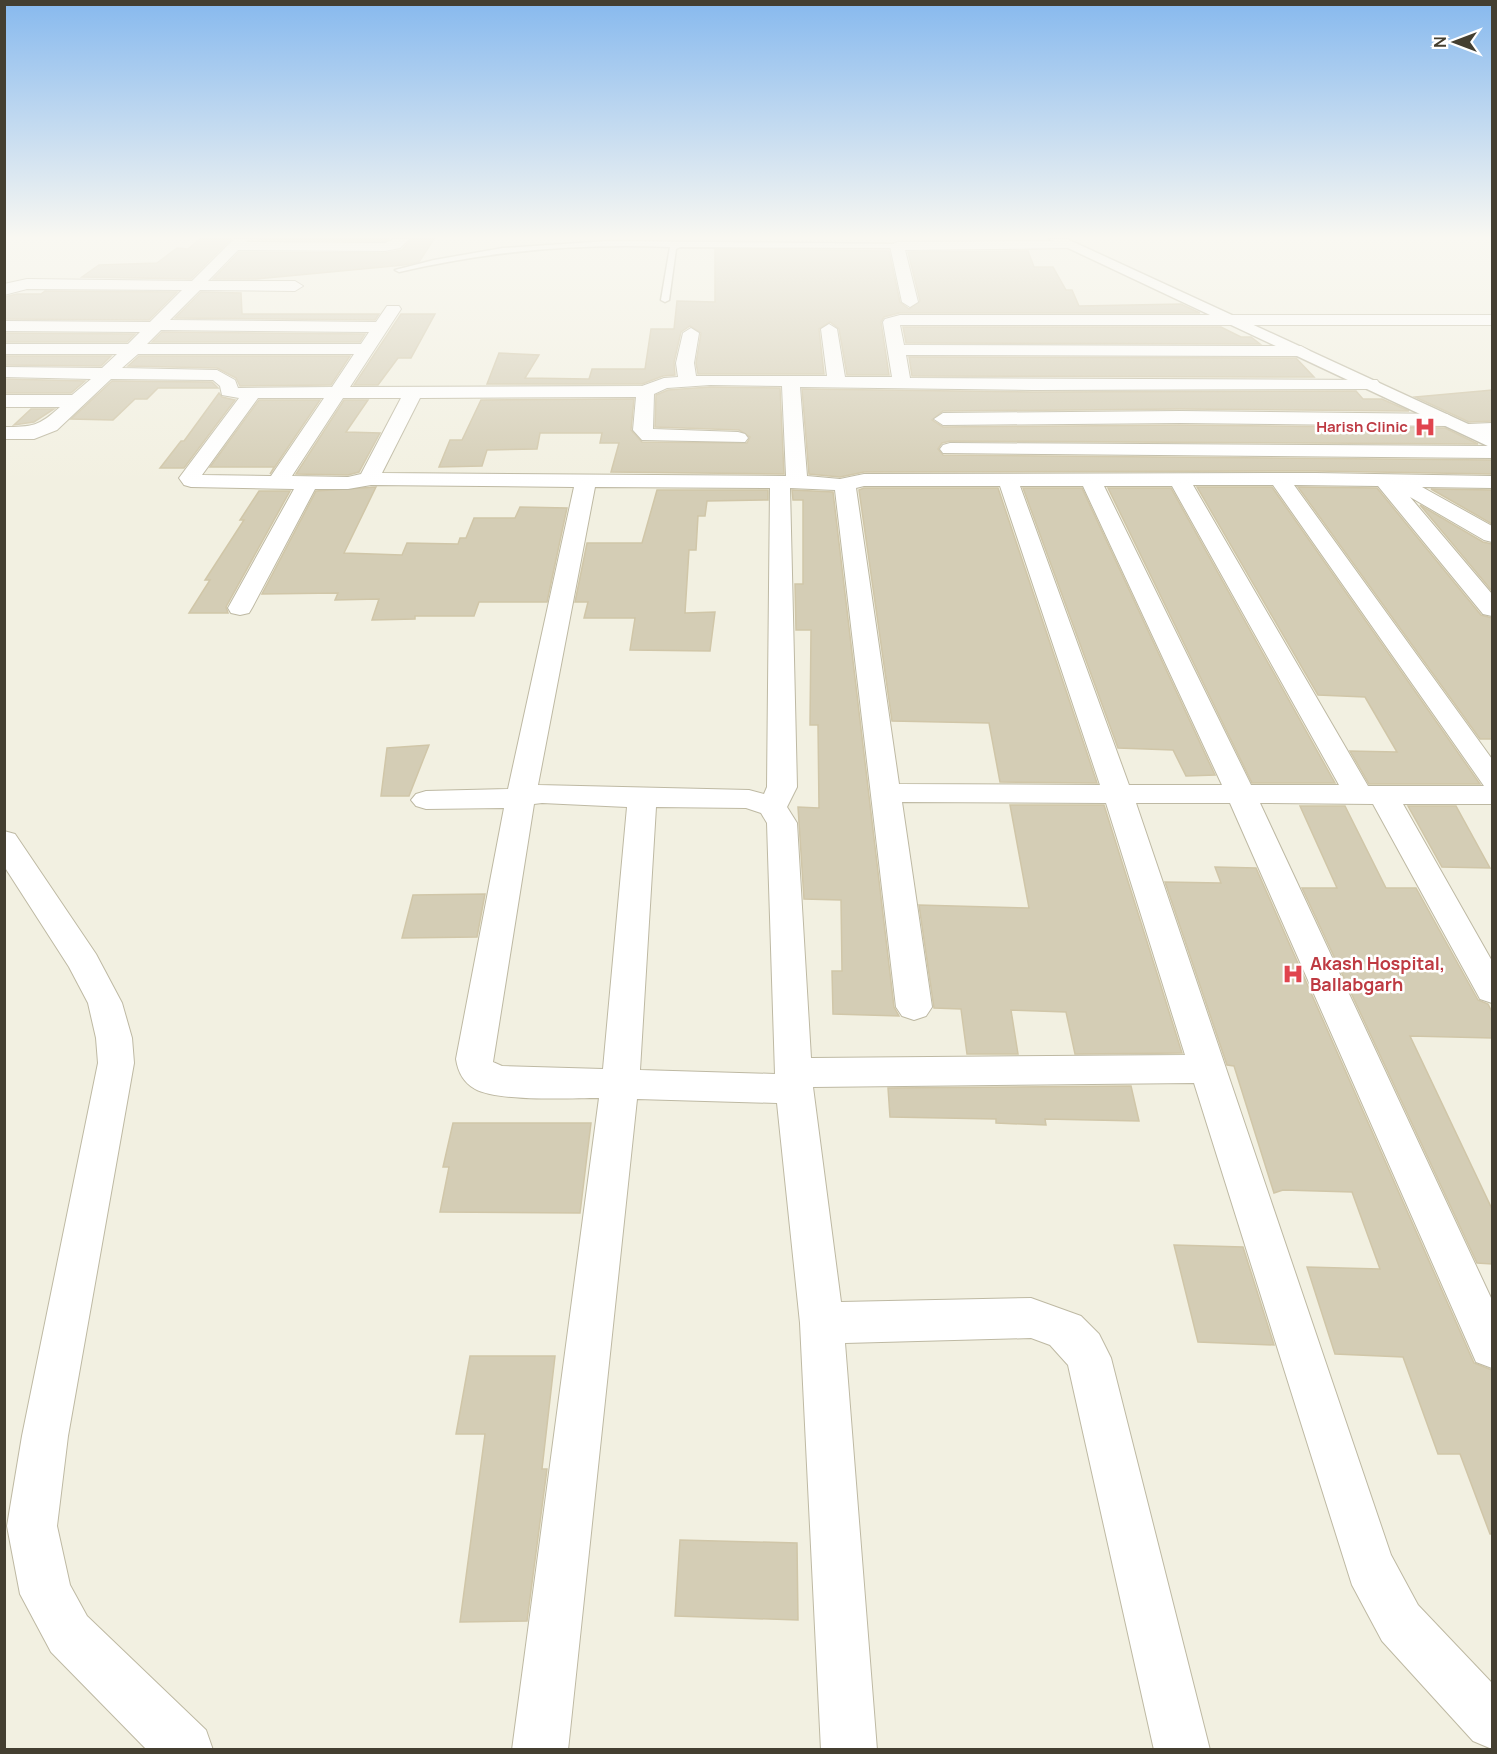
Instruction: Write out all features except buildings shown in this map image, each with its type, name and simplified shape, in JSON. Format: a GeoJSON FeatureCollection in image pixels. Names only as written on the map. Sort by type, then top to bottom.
{"type":"FeatureCollection","features":[{"type":"Feature","properties":{"kind":"street"},"geometry":{"type":"LineString","coordinates":[[4,433],[41,431],[50,426],[161,321]]}},
{"type":"Feature","properties":{"kind":"street"},"geometry":{"type":"LineString","coordinates":[[278,481],[384,321]]}},
{"type":"Feature","properties":{"kind":"street"},"geometry":{"type":"LineString","coordinates":[[896,321],[891,322],[902,383]]}},
{"type":"Feature","properties":{"kind":"street"},"geometry":{"type":"LineString","coordinates":[[1237,321],[1492,442]]}},
{"type":"Feature","properties":{"kind":"street"},"geometry":{"type":"LineString","coordinates":[[1429,321],[1466,321]]}},
{"type":"Feature","properties":{"kind":"street"},"geometry":{"type":"LineString","coordinates":[[1462,321],[1485,337]]}},
{"type":"Feature","properties":{"kind":"street"},"geometry":{"type":"LineString","coordinates":[[4,326],[380,327]]}},
{"type":"Feature","properties":{"kind":"street"},"geometry":{"type":"LineString","coordinates":[[278,326],[228,391],[231,393],[414,391],[644,395],[700,399]]}},
{"type":"Feature","properties":{"kind":"street"},"geometry":{"type":"LineString","coordinates":[[829,328],[837,382]]}},
{"type":"Feature","properties":{"kind":"street"},"geometry":{"type":"LineString","coordinates":[[688,381],[685,363],[691,333]]}},
{"type":"Feature","properties":{"kind":"street"},"geometry":{"type":"LineString","coordinates":[[4,349],[259,351],[366,349]]}},
{"type":"Feature","properties":{"kind":"street"},"geometry":{"type":"LineString","coordinates":[[896,350],[1301,351]]}},
{"type":"Feature","properties":{"kind":"street"},"geometry":{"type":"LineString","coordinates":[[4,372],[240,374]]}},
{"type":"Feature","properties":{"kind":"street"},"geometry":{"type":"LineString","coordinates":[[644,395],[664,383],[688,381],[791,390]]}},
{"type":"Feature","properties":{"kind":"street"},"geometry":{"type":"LineString","coordinates":[[746,399],[837,382],[1371,384]]}},
{"type":"Feature","properties":{"kind":"street"},"geometry":{"type":"LineString","coordinates":[[934,383],[957,480]]}},
{"type":"Feature","properties":{"kind":"street"},"geometry":{"type":"LineString","coordinates":[[772,807],[782,787],[791,390]]}},
{"type":"Feature","properties":{"kind":"street"},"geometry":{"type":"LineString","coordinates":[[373,478],[371,474],[414,391]]}},
{"type":"Feature","properties":{"kind":"street"},"geometry":{"type":"LineString","coordinates":[[253,393],[189,478],[198,481],[348,483],[373,478],[396,482],[586,479],[843,484],[864,480],[1278,479],[1492,482]]}},
{"type":"Feature","properties":{"kind":"street"},"geometry":{"type":"LineString","coordinates":[[644,395],[643,430],[649,436],[738,438]]}},
{"type":"Feature","properties":{"kind":"street"},"geometry":{"type":"LineString","coordinates":[[4,401],[76,401]]}},
{"type":"Feature","properties":{"kind":"street"},"geometry":{"type":"LineString","coordinates":[[943,419],[1200,417],[1447,420]]}},
{"type":"Feature","properties":{"kind":"street"},"geometry":{"type":"LineString","coordinates":[[1468,430],[1492,429]]}},
{"type":"Feature","properties":{"kind":"street"},"geometry":{"type":"LineString","coordinates":[[950,449],[1492,452]]}},
{"type":"Feature","properties":{"kind":"street"},"geometry":{"type":"LineString","coordinates":[[1083,449],[1492,1347]]}},
{"type":"Feature","properties":{"kind":"street"},"geometry":{"type":"LineString","coordinates":[[586,479],[561,585],[521,795],[474,1059],[476,1069],[489,1079],[502,1081],[620,1083],[794,1081],[1207,1069]]}},
{"type":"Feature","properties":{"kind":"street"},"geometry":{"type":"LineString","coordinates":[[1278,479],[1492,779]]}},
{"type":"Feature","properties":{"kind":"street"},"geometry":{"type":"LineString","coordinates":[[1008,480],[1118,794],[1370,1567],[1400,1623],[1492,1722]]}},
{"type":"Feature","properties":{"kind":"street"},"geometry":{"type":"LineString","coordinates":[[1179,480],[1370,795],[1492,990]]}},
{"type":"Feature","properties":{"kind":"street"},"geometry":{"type":"LineString","coordinates":[[1389,480],[1492,535]]}},
{"type":"Feature","properties":{"kind":"street"},"geometry":{"type":"LineString","coordinates":[[1389,480],[1492,609]]}},
{"type":"Feature","properties":{"kind":"street"},"geometry":{"type":"LineString","coordinates":[[240,608],[308,482]]}},
{"type":"Feature","properties":{"kind":"street"},"geometry":{"type":"LineString","coordinates":[[843,484],[847,489],[914,1007]]}},
{"type":"Feature","properties":{"kind":"street"},"geometry":{"type":"LineString","coordinates":[[886,793],[1492,795]]}},
{"type":"Feature","properties":{"kind":"street"},"geometry":{"type":"LineString","coordinates":[[426,800],[490,800],[521,795],[750,799],[772,807],[782,823],[794,1081],[822,1323],[849,1749]]}},
{"type":"Feature","properties":{"kind":"street"},"geometry":{"type":"LineString","coordinates":[[540,1749],[620,1083],[632,964],[642,798]]}},
{"type":"Feature","properties":{"kind":"street"},"geometry":{"type":"LineString","coordinates":[[4,842],[84,963],[105,1003],[114,1038],[116,1063],[45,1436],[32,1526],[41,1571],[46,1594],[69,1634],[186,1749]]}},
{"type":"Feature","properties":{"kind":"street"},"geometry":{"type":"LineString","coordinates":[[822,1323],[1031,1318],[1056,1323],[1076,1337],[1089,1358],[1182,1749]]}},
{"type":"Feature","properties":{"kind":"place","name":"Harish Clinic"},"geometry":{"type":"Point","coordinates":[1425,427]}},
{"type":"Feature","properties":{"kind":"place","name":"Akash Hospital, Ballabgarh"},"geometry":{"type":"Point","coordinates":[1293,974]}}]}
